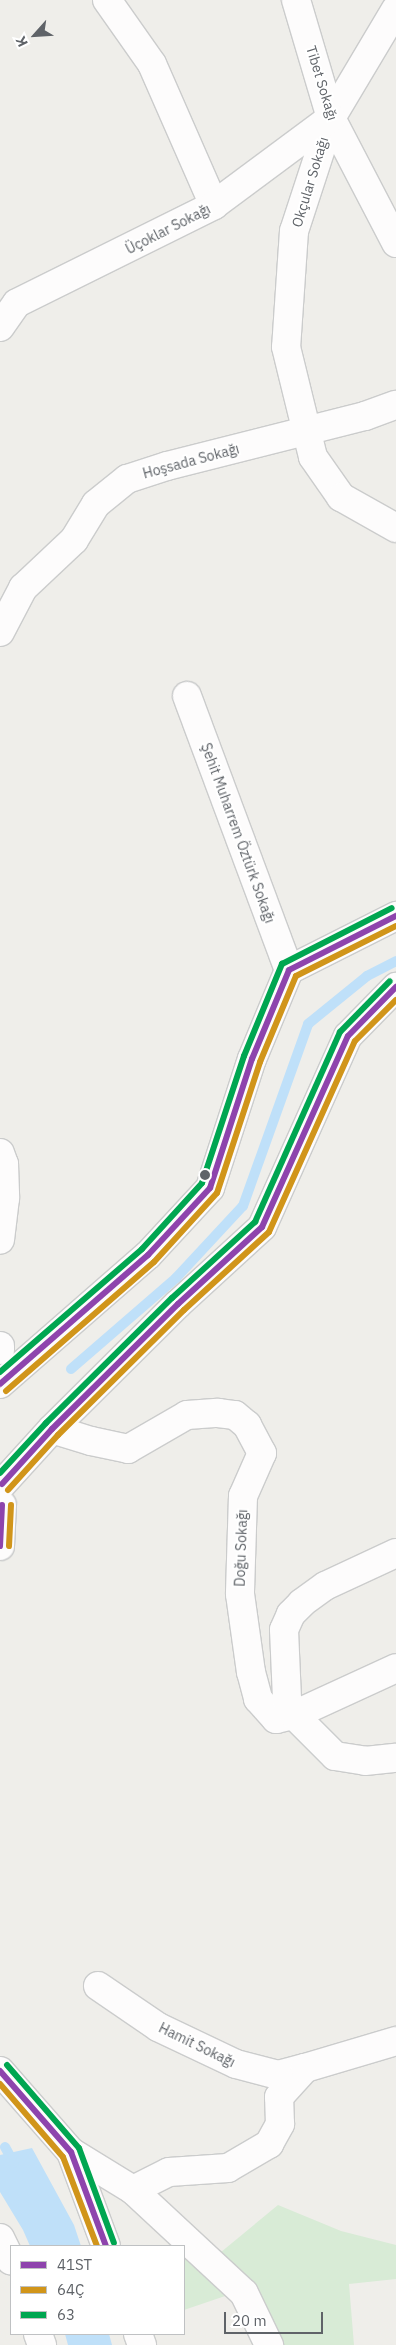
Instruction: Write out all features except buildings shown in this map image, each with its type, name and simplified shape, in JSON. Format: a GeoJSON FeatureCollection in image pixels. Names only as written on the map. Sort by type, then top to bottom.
{"type":"FeatureCollection","features":[{"type":"Feature","properties":{"kind":"street"},"geometry":{"type":"LineString","coordinates":[[107,0],[152,64],[214,206]]}},
{"type":"Feature","properties":{"kind":"street","name":"Tibet Sokağı"},"geometry":{"type":"LineString","coordinates":[[296,0],[331,118],[396,243]]}},
{"type":"Feature","properties":{"kind":"street","name":"Okçular Sokağı"},"geometry":{"type":"LineString","coordinates":[[396,9],[331,118],[294,231],[286,347],[305,432],[313,457],[341,497],[396,528]]}},
{"type":"Feature","properties":{"kind":"street"},"geometry":{"type":"LineString","coordinates":[[370,55],[396,41]]}},
{"type":"Feature","properties":{"kind":"street","name":"Üçoklar Sokağı"},"geometry":{"type":"LineString","coordinates":[[0,327],[17,304],[214,206],[331,118]]}},
{"type":"Feature","properties":{"kind":"street","name":"Hoşsada Sokağı"},"geometry":{"type":"LineString","coordinates":[[0,632],[23,588],[74,540],[96,504],[127,479],[167,466],[305,432],[396,404]]}},
{"type":"Feature","properties":{"kind":"street","name":"Şehit Muharrem Öztürk Sokağı"},"geometry":{"type":"LineString","coordinates":[[187,696],[289,970]]}},
{"type":"Feature","properties":{"kind":"street"},"geometry":{"type":"LineString","coordinates":[[0,1384],[148,1256],[210,1188],[252,1059],[289,970],[396,916]]}},
{"type":"Feature","properties":{"kind":"street"},"geometry":{"type":"LineString","coordinates":[[0,1546],[1,1495],[52,1429],[178,1304],[262,1227],[348,1036],[396,988]]}},
{"type":"Feature","properties":{"kind":"street"},"geometry":{"type":"LineString","coordinates":[[0,1153],[4,1164],[5,1198],[0,1240]]}},
{"type":"Feature","properties":{"kind":"street","name":"Doğu Sokağı"},"geometry":{"type":"LineString","coordinates":[[52,1429],[91,1441],[128,1449],[187,1415],[218,1413],[236,1415],[247,1425],[262,1453],[243,1496],[240,1594],[251,1672],[258,1699],[276,1719],[294,1715],[396,1668]]}},
{"type":"Feature","properties":{"kind":"street"},"geometry":{"type":"LineString","coordinates":[[396,1553],[326,1586],[302,1603],[291,1614],[284,1630],[287,1700],[294,1715],[335,1756],[365,1761],[396,1758]]}},
{"type":"Feature","properties":{"kind":"street","name":"Hamit Sokağı"},"geometry":{"type":"LineString","coordinates":[[98,1986],[158,2026],[236,2064],[278,2075],[396,2041]]}},
{"type":"Feature","properties":{"kind":"street"},"geometry":{"type":"LineString","coordinates":[[133,2190],[169,2172],[228,2168],[269,2144],[280,2124],[279,2097],[305,2068]]}},
{"type":"Feature","properties":{"kind":"street"},"geometry":{"type":"LineString","coordinates":[[0,2071],[71,2152],[133,2190],[244,2293],[269,2345]]}},
{"type":"Feature","properties":{"kind":"street"},"geometry":{"type":"LineString","coordinates":[[71,2152],[106,2245]]}},
{"type":"Feature","properties":{"kind":"street"},"geometry":{"type":"LineString","coordinates":[[0,2238],[10,2259]]}},
{"type":"Feature","properties":{"kind":"green space"},"geometry":{"type":"Polygon","coordinates":[[[278,2205],[341,2231],[396,2245],[396,2279],[349,2284],[354,2345],[278,2345],[215,2257],[278,2205]]]}},
{"type":"Feature","properties":{"kind":"green space"},"geometry":{"type":"Polygon","coordinates":[[[185,2259],[187,2260],[231,2294],[185,2310],[185,2259]]]}},
{"type":"Feature","properties":{"kind":"water"},"geometry":{"type":"Polygon","coordinates":[[[32,2148],[74,2225],[81,2245],[30,2245],[23,2230],[0,2192],[0,2155],[32,2148]]]}},
{"type":"Feature","properties":{"kind":"water"},"geometry":{"type":"Polygon","coordinates":[[[65,2335],[109,2335],[112,2345],[68,2345],[65,2335]]]}},
{"type":"Feature","properties":{"kind":"waterway"},"geometry":{"type":"LineString","coordinates":[[71,1369],[176,1278],[243,1206],[308,1024],[367,976],[396,961]]}},
{"type":"Feature","properties":{"kind":"waterway"},"geometry":{"type":"LineString","coordinates":[[5,2147],[14,2163]]}},
{"type":"Feature","properties":{"kind":"transit line","name":"63"},"geometry":{"type":"LineString","coordinates":[[0,1372],[142,1249],[202,1183],[244,1056],[282,964],[392,908]]}},
{"type":"Feature","properties":{"kind":"transit line","name":"41ST"},"geometry":{"type":"LineString","coordinates":[[0,1384],[148,1255],[210,1188],[252,1059],[289,970],[396,916]]}},
{"type":"Feature","properties":{"kind":"transit line","name":"64Ç"},"geometry":{"type":"LineString","coordinates":[[6,1391],[154,1262],[217,1193],[260,1062],[296,976],[396,926]]}},
{"type":"Feature","properties":{"kind":"transit line","name":"63"},"geometry":{"type":"LineString","coordinates":[[0,1473],[46,1423],[172,1298],[255,1222],[340,1032],[390,981]]}},
{"type":"Feature","properties":{"kind":"transit line","name":"41ST"},"geometry":{"type":"LineString","coordinates":[[2,1484],[52,1429],[178,1304],[262,1227],[348,1036],[396,987]]}},
{"type":"Feature","properties":{"kind":"transit line","name":"64Ç"},"geometry":{"type":"LineString","coordinates":[[8,1490],[58,1435],[184,1310],[269,1232],[355,1041],[396,1000]]}},
{"type":"Feature","properties":{"kind":"transit line","name":"41ST"},"geometry":{"type":"LineString","coordinates":[[0,1546],[2,1505]]}},
{"type":"Feature","properties":{"kind":"transit line","name":"64Ç"},"geometry":{"type":"LineString","coordinates":[[9,1546],[11,1505]]}},
{"type":"Feature","properties":{"kind":"transit line","name":"63"},"geometry":{"type":"LineString","coordinates":[[7,2065],[79,2148],[114,2243]]}},
{"type":"Feature","properties":{"kind":"transit line","name":"41ST"},"geometry":{"type":"LineString","coordinates":[[0,2071],[71,2152],[106,2245]]}},
{"type":"Feature","properties":{"kind":"transit line","name":"64Ç"},"geometry":{"type":"LineString","coordinates":[[0,2084],[63,2157],[97,2245]]}}]}
